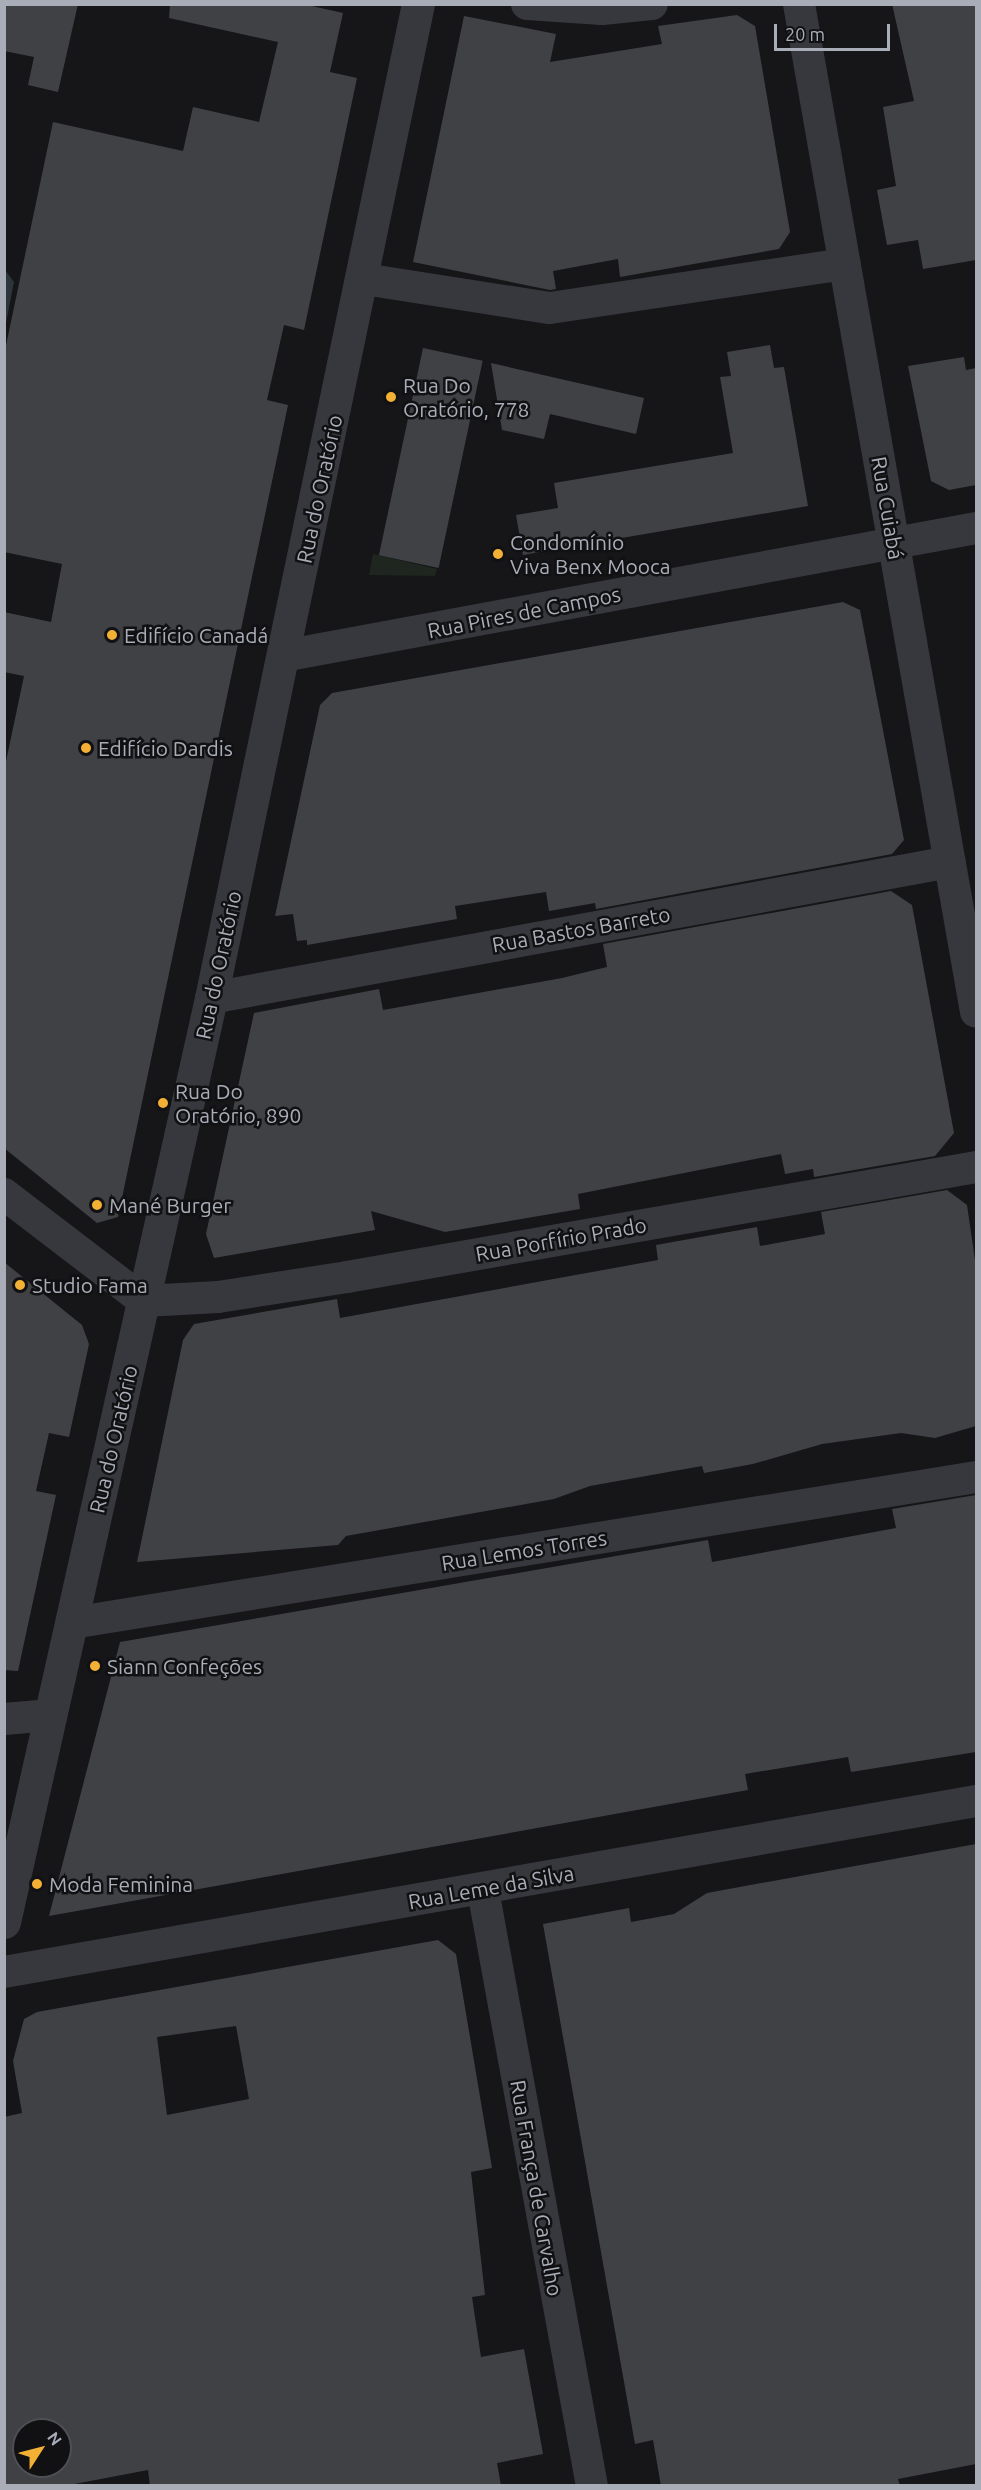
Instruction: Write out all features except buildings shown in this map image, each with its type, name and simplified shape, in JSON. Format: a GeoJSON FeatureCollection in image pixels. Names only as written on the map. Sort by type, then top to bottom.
{"type":"FeatureCollection","features":[{"type":"Feature","properties":{"kind":"street","name":"Rua do Oratório"},"geometry":{"type":"LineString","coordinates":[[4,1922],[211,998],[364,279],[418,4]]}},
{"type":"Feature","properties":{"kind":"street"},"geometry":{"type":"LineString","coordinates":[[527,4],[602,9],[652,4]]}},
{"type":"Feature","properties":{"kind":"street","name":"Rua Cuiabá"},"geometry":{"type":"LineString","coordinates":[[799,4],[976,1012]]}},
{"type":"Feature","properties":{"kind":"street"},"geometry":{"type":"LineString","coordinates":[[364,279],[550,308],[844,264]]}},
{"type":"Feature","properties":{"kind":"street","name":"Rua Pires de Campos"},"geometry":{"type":"LineString","coordinates":[[283,656],[976,528]]}},
{"type":"Feature","properties":{"kind":"street","name":"Rua Bastos Barreto"},"geometry":{"type":"LineString","coordinates":[[211,998],[950,862]]}},
{"type":"Feature","properties":{"kind":"street","name":"Rua Porfírio Prado"},"geometry":{"type":"LineString","coordinates":[[144,1301],[218,1297],[347,1277],[976,1167]]}},
{"type":"Feature","properties":{"kind":"street"},"geometry":{"type":"LineString","coordinates":[[4,1194],[144,1301]]}},
{"type":"Feature","properties":{"kind":"street","name":"Rua Lemos Torres"},"geometry":{"type":"LineString","coordinates":[[72,1623],[976,1477]]}},
{"type":"Feature","properties":{"kind":"street"},"geometry":{"type":"LineString","coordinates":[[4,1719],[51,1715]]}},
{"type":"Feature","properties":{"kind":"street","name":"Rua Leme da Silva"},"geometry":{"type":"LineString","coordinates":[[4,1972],[483,1890],[976,1801]]}},
{"type":"Feature","properties":{"kind":"street","name":"Rua França de Carvalho"},"geometry":{"type":"LineString","coordinates":[[483,1890],[592,2486]]}},
{"type":"Feature","properties":{"kind":"shaded area"},"geometry":{"type":"Polygon","coordinates":[[[4,270],[14,282],[5,328],[4,270]]]}},
{"type":"Feature","properties":{"kind":"shaded area"},"geometry":{"type":"Polygon","coordinates":[[[373,554],[437,569],[435,576],[369,575],[373,554]]]}},
{"type":"Feature","properties":{"kind":"place","name":"Rua Do Oratório, 778"},"geometry":{"type":"Point","coordinates":[391,397]}},
{"type":"Feature","properties":{"kind":"place","name":"Condomínio Viva Benx Mooca"},"geometry":{"type":"Point","coordinates":[498,554]}},
{"type":"Feature","properties":{"kind":"place","name":"Edifício Canadá"},"geometry":{"type":"Point","coordinates":[112,635]}},
{"type":"Feature","properties":{"kind":"place","name":"Edifício Dardis"},"geometry":{"type":"Point","coordinates":[86,748]}},
{"type":"Feature","properties":{"kind":"place","name":"Rua Do Oratório, 890"},"geometry":{"type":"Point","coordinates":[163,1103]}},
{"type":"Feature","properties":{"kind":"place","name":"Mané Burger"},"geometry":{"type":"Point","coordinates":[97,1205]}},
{"type":"Feature","properties":{"kind":"place","name":"Studio Fama"},"geometry":{"type":"Point","coordinates":[20,1285]}},
{"type":"Feature","properties":{"kind":"place","name":"Siann Confeções"},"geometry":{"type":"Point","coordinates":[95,1666]}},
{"type":"Feature","properties":{"kind":"place","name":"Moda Feminina"},"geometry":{"type":"Point","coordinates":[37,1884]}}]}
